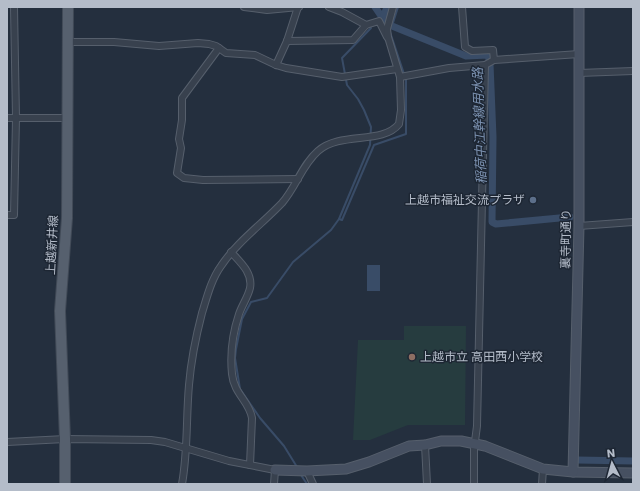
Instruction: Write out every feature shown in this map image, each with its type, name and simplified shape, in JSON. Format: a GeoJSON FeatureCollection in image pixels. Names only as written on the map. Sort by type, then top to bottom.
{"type":"FeatureCollection","features":[{"type":"Feature","properties":{"kind":"main road","name":"上越新井線"},"geometry":{"type":"LineString","coordinates":[[65,484],[65,439],[60,311],[67,218],[68,7]]}},
{"type":"Feature","properties":{"kind":"street"},"geometry":{"type":"LineString","coordinates":[[7,215],[14,215],[16,118],[14,7]]}},
{"type":"Feature","properties":{"kind":"street"},"geometry":{"type":"LineString","coordinates":[[244,7],[267,10],[298,7],[287,40],[276,65]]}},
{"type":"Feature","properties":{"kind":"street"},"geometry":{"type":"LineString","coordinates":[[329,7],[366,25]]}},
{"type":"Feature","properties":{"kind":"street"},"geometry":{"type":"LineString","coordinates":[[182,484],[186,448],[189,384],[193,352],[201,318],[213,280],[231,252],[290,194],[309,160],[318,151],[325,146],[344,139],[383,135],[395,129],[399,124],[400,77],[389,40],[388,29],[393,7]]}},
{"type":"Feature","properties":{"kind":"street"},"geometry":{"type":"LineString","coordinates":[[462,7],[465,48],[472,51],[493,50],[494,60]]}},
{"type":"Feature","properties":{"kind":"street","name":"裏寺町通り"},"geometry":{"type":"LineString","coordinates":[[574,472],[579,226],[579,7]]}},
{"type":"Feature","properties":{"kind":"street"},"geometry":{"type":"LineString","coordinates":[[287,40],[353,40],[366,25],[391,16]]}},
{"type":"Feature","properties":{"kind":"street"},"geometry":{"type":"LineString","coordinates":[[379,21],[389,40]]}},
{"type":"Feature","properties":{"kind":"street"},"geometry":{"type":"LineString","coordinates":[[69,42],[114,42],[159,46],[198,43],[209,44],[226,53],[255,55],[276,65],[342,77],[397,69]]}},
{"type":"Feature","properties":{"kind":"street"},"geometry":{"type":"LineString","coordinates":[[219,48],[182,98],[182,120],[179,139],[181,148],[177,173],[184,178],[203,180],[298,179]]}},
{"type":"Feature","properties":{"kind":"street"},"geometry":{"type":"LineString","coordinates":[[400,77],[449,68],[485,65],[494,60],[579,54]]}},
{"type":"Feature","properties":{"kind":"street"},"geometry":{"type":"LineString","coordinates":[[474,484],[474,449],[476,444],[478,410],[485,65]]}},
{"type":"Feature","properties":{"kind":"street"},"geometry":{"type":"LineString","coordinates":[[580,73],[633,71]]}},
{"type":"Feature","properties":{"kind":"street"},"geometry":{"type":"LineString","coordinates":[[7,118],[68,118]]}},
{"type":"Feature","properties":{"kind":"street"},"geometry":{"type":"LineString","coordinates":[[579,226],[633,222]]}},
{"type":"Feature","properties":{"kind":"street"},"geometry":{"type":"LineString","coordinates":[[231,252],[246,268],[250,284],[238,319],[232,358],[232,374],[235,387],[251,411],[250,465]]}},
{"type":"Feature","properties":{"kind":"street"},"geometry":{"type":"LineString","coordinates":[[7,442],[65,439],[151,440],[165,442],[229,461],[275,470],[307,471],[336,470],[354,467],[389,455],[409,446],[425,446],[441,441],[461,441],[485,446],[533,466],[544,469],[574,472],[633,473]]}},
{"type":"Feature","properties":{"kind":"street"},"geometry":{"type":"LineString","coordinates":[[425,446],[427,484]]}},
{"type":"Feature","properties":{"kind":"street"},"geometry":{"type":"LineString","coordinates":[[542,484],[544,469]]}},
{"type":"Feature","properties":{"kind":"street"},"geometry":{"type":"LineString","coordinates":[[274,484],[275,470]]}},
{"type":"Feature","properties":{"kind":"street"},"geometry":{"type":"LineString","coordinates":[[307,471],[313,484]]}},
{"type":"Feature","properties":{"kind":"green space"},"geometry":{"type":"Polygon","coordinates":[[[404,326],[466,326],[465,425],[408,425],[370,440],[353,440],[358,340],[404,340],[404,326]]]}},
{"type":"Feature","properties":{"kind":"water"},"geometry":{"type":"Polygon","coordinates":[[[367,265],[380,265],[380,291],[367,291],[367,265]]]}},
{"type":"Feature","properties":{"kind":"waterway","name":"稲荷中江幹線用水路"},"geometry":{"type":"LineString","coordinates":[[375,7],[386,23],[392,26],[466,56],[488,55],[490,64],[493,137],[492,222],[496,224],[570,217]]}},
{"type":"Feature","properties":{"kind":"waterway"},"geometry":{"type":"LineString","coordinates":[[384,15],[387,7]]}},
{"type":"Feature","properties":{"kind":"waterway"},"geometry":{"type":"LineString","coordinates":[[392,26],[398,7]]}},
{"type":"Feature","properties":{"kind":"waterway","name":"稲荷中江幹線用水路"},"geometry":{"type":"LineString","coordinates":[[380,19],[384,15]]}},
{"type":"Feature","properties":{"kind":"waterway"},"geometry":{"type":"LineString","coordinates":[[339,219],[370,145],[371,127],[358,99],[347,85],[342,58],[371,28]]}},
{"type":"Feature","properties":{"kind":"waterway"},"geometry":{"type":"LineString","coordinates":[[297,467],[284,446],[260,418],[240,389],[235,358],[242,319],[251,302],[267,298],[293,262],[331,230],[339,219],[342,220],[374,145],[406,134],[406,80],[390,32]]}},
{"type":"Feature","properties":{"kind":"waterway","name":"稲荷中江幹線用水路"},"geometry":{"type":"LineString","coordinates":[[577,460],[633,461]]}},
{"type":"Feature","properties":{"kind":"waterway"},"geometry":{"type":"LineString","coordinates":[[301,475],[307,484]]}},
{"type":"Feature","properties":{"kind":"place","name":"上越市福祉交流プラザ"},"geometry":{"type":"Point","coordinates":[533,200]}},
{"type":"Feature","properties":{"kind":"place","name":"上越市立 高田西小学校"},"geometry":{"type":"Point","coordinates":[412,357]}}]}
